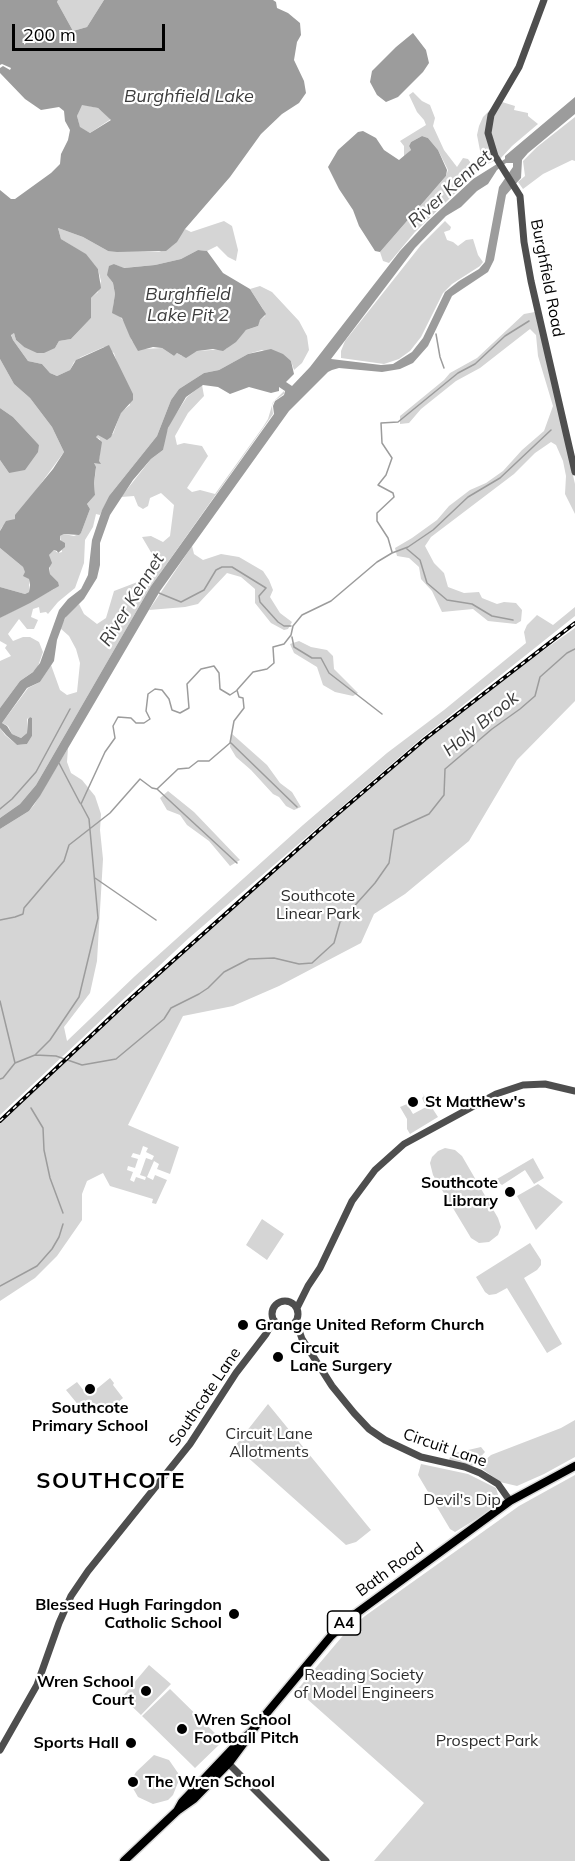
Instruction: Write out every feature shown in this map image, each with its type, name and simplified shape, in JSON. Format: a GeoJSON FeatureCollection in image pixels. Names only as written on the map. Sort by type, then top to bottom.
{"type":"FeatureCollection","features":[{"type":"Feature","properties":{"kind":"main road","name":"Bath Road"},"geometry":{"type":"LineString","coordinates":[[124,1861],[177,1811],[182,1802],[227,1761],[236,1745],[251,1732],[331,1636],[344,1624],[510,1501],[575,1466]]}},
{"type":"Feature","properties":{"kind":"street","name":"Burghfield Road"},"geometry":{"type":"LineString","coordinates":[[544,0],[522,60],[489,120],[488,133],[495,156],[520,196],[524,243],[531,281],[575,472]]}},
{"type":"Feature","properties":{"kind":"street"},"geometry":{"type":"LineString","coordinates":[[297,1308],[290,1302],[283,1302],[276,1306],[273,1312],[276,1322],[289,1326],[296,1321],[297,1308],[320,1268],[352,1202],[375,1170],[404,1144],[496,1094],[523,1085],[545,1084],[575,1090]]}},
{"type":"Feature","properties":{"kind":"street"},"geometry":{"type":"LineString","coordinates":[[290,1302],[308,1286]]}},
{"type":"Feature","properties":{"kind":"street","name":"Circuit Lane"},"geometry":{"type":"LineString","coordinates":[[296,1321],[302,1339]]}},
{"type":"Feature","properties":{"kind":"street","name":"Southcote Lane"},"geometry":{"type":"LineString","coordinates":[[0,1750],[37,1685],[71,1596],[88,1571],[190,1444],[236,1373],[276,1322]]}},
{"type":"Feature","properties":{"kind":"street","name":"Circuit Lane"},"geometry":{"type":"LineString","coordinates":[[289,1326],[302,1339],[332,1386],[369,1429],[385,1440],[421,1457],[465,1467],[480,1473],[498,1484],[510,1501]]}},
{"type":"Feature","properties":{"kind":"street"},"geometry":{"type":"LineString","coordinates":[[227,1761],[326,1861]]}},
{"type":"Feature","properties":{"kind":"green space"},"geometry":{"type":"Polygon","coordinates":[[[58,0],[104,0],[87,27],[73,31],[58,0]]]}},
{"type":"Feature","properties":{"kind":"green space"},"geometry":{"type":"Polygon","coordinates":[[[413,92],[430,105],[435,118],[433,126],[444,150],[457,167],[463,158],[468,159],[477,172],[415,232],[389,263],[383,261],[380,252],[446,176],[448,170],[438,150],[428,138],[422,136],[411,142],[409,146],[411,150],[404,157],[404,146],[400,141],[426,125],[409,95],[413,92]]]}},
{"type":"Feature","properties":{"kind":"green space"},"geometry":{"type":"Polygon","coordinates":[[[502,102],[515,106],[514,110],[528,113],[528,116],[538,124],[501,158],[483,166],[477,135],[479,126],[483,117],[502,102]]]}},
{"type":"Feature","properties":{"kind":"green space"},"geometry":{"type":"Polygon","coordinates":[[[81,104],[98,108],[111,119],[90,133],[80,128],[77,116],[81,104]]]}},
{"type":"Feature","properties":{"kind":"green space"},"geometry":{"type":"Polygon","coordinates":[[[575,117],[575,161],[572,160],[543,174],[523,189],[518,182],[525,176],[523,161],[575,117]]]}},
{"type":"Feature","properties":{"kind":"green space"},"geometry":{"type":"Polygon","coordinates":[[[224,221],[232,226],[238,250],[236,261],[228,257],[217,246],[207,251],[198,250],[181,259],[155,265],[123,268],[114,264],[110,279],[115,294],[113,307],[125,323],[132,341],[144,349],[162,348],[174,356],[177,353],[182,356],[197,351],[226,349],[246,330],[258,326],[258,322],[265,316],[250,289],[260,286],[272,292],[299,321],[307,336],[309,350],[302,363],[294,370],[291,361],[262,350],[248,354],[219,370],[204,373],[179,389],[171,400],[157,436],[109,496],[100,515],[96,514],[93,527],[85,540],[84,563],[75,588],[48,614],[40,613],[39,607],[33,609],[31,617],[38,620],[34,629],[27,629],[19,619],[8,634],[13,641],[30,637],[39,642],[43,652],[37,669],[20,681],[0,708],[0,661],[11,656],[5,648],[7,645],[0,641],[0,618],[54,589],[58,582],[50,574],[49,555],[54,550],[58,553],[62,552],[60,536],[64,534],[74,536],[81,533],[90,509],[87,504],[95,495],[96,469],[93,464],[98,461],[100,455],[100,439],[96,437],[113,434],[121,412],[130,405],[114,353],[104,347],[81,357],[74,362],[70,370],[57,376],[50,373],[42,364],[28,361],[13,340],[11,334],[14,333],[16,340],[24,347],[55,348],[59,341],[71,339],[91,318],[91,298],[98,292],[101,281],[98,269],[85,254],[61,239],[58,228],[83,237],[108,251],[159,252],[172,246],[185,229],[191,232],[224,221]]]}},
{"type":"Feature","properties":{"kind":"green space"},"geometry":{"type":"Polygon","coordinates":[[[445,221],[451,227],[450,230],[444,232],[447,240],[458,246],[466,240],[473,239],[483,262],[480,266],[452,284],[443,293],[421,337],[410,351],[399,359],[384,364],[341,358],[345,341],[421,245],[445,221]]]}},
{"type":"Feature","properties":{"kind":"green space"},"geometry":{"type":"Polygon","coordinates":[[[535,312],[575,484],[575,514],[565,494],[566,476],[563,461],[556,445],[551,442],[535,453],[514,474],[431,537],[425,546],[434,563],[444,573],[448,587],[464,593],[479,592],[482,598],[497,604],[516,603],[522,610],[521,621],[516,624],[488,621],[473,609],[442,612],[432,591],[421,579],[419,567],[409,558],[397,556],[395,548],[437,520],[449,506],[470,490],[486,483],[503,471],[544,431],[553,406],[538,356],[536,335],[530,329],[480,368],[456,381],[421,409],[409,423],[400,424],[400,416],[450,373],[477,358],[524,314],[535,312]]]}},
{"type":"Feature","properties":{"kind":"green space"},"geometry":{"type":"Polygon","coordinates":[[[0,359],[14,384],[30,398],[52,427],[64,452],[15,519],[2,527],[0,531],[0,460],[9,473],[39,445],[13,417],[0,408],[0,359]]]}},
{"type":"Feature","properties":{"kind":"green space"},"geometry":{"type":"Polygon","coordinates":[[[202,385],[204,396],[188,413],[175,436],[177,445],[184,443],[202,446],[208,456],[187,488],[192,492],[200,490],[215,494],[263,427],[274,401],[273,414],[151,586],[36,785],[20,804],[0,818],[0,728],[17,745],[27,744],[32,736],[32,718],[27,719],[27,733],[21,738],[12,734],[8,726],[2,723],[28,688],[40,682],[51,665],[60,690],[67,695],[77,692],[80,663],[69,636],[60,628],[68,613],[79,604],[84,614],[97,624],[106,618],[114,591],[148,578],[153,567],[152,554],[142,537],[151,536],[163,542],[170,536],[174,505],[161,493],[150,498],[148,506],[143,509],[138,506],[134,496],[121,497],[151,459],[163,450],[170,423],[187,397],[202,385]]]}},
{"type":"Feature","properties":{"kind":"green space"},"geometry":{"type":"Polygon","coordinates":[[[192,546],[194,554],[203,560],[221,554],[239,557],[263,571],[273,590],[270,597],[280,613],[292,622],[288,629],[284,630],[271,623],[255,603],[255,589],[241,577],[227,573],[198,604],[149,610],[192,546]]]}},
{"type":"Feature","properties":{"kind":"green space"},"geometry":{"type":"Polygon","coordinates":[[[0,548],[23,567],[29,579],[29,592],[25,594],[0,587],[0,548]]]}},
{"type":"Feature","properties":{"kind":"green space"},"geometry":{"type":"Polygon","coordinates":[[[575,607],[575,616],[423,737],[189,938],[0,1115],[0,829],[29,811],[68,748],[67,762],[71,773],[82,780],[95,796],[101,814],[103,859],[97,961],[90,993],[64,1027],[67,1041],[135,976],[303,825],[387,753],[526,643],[524,632],[527,625],[537,615],[553,625],[575,607]]]}},
{"type":"Feature","properties":{"kind":"green space","name":"Southcote Linear Park"},"geometry":{"type":"Polygon","coordinates":[[[575,628],[575,701],[517,760],[469,841],[405,894],[374,914],[361,943],[279,986],[233,1006],[183,1016],[128,1125],[179,1147],[170,1174],[157,1169],[159,1164],[154,1161],[147,1177],[153,1180],[155,1175],[167,1180],[156,1204],[152,1203],[153,1199],[110,1186],[103,1173],[87,1181],[82,1194],[82,1220],[57,1256],[35,1278],[0,1301],[0,1121],[328,822],[476,698],[575,628]],[[143,1146],[140,1155],[133,1153],[131,1157],[138,1159],[135,1168],[128,1166],[127,1170],[133,1172],[130,1180],[134,1182],[136,1177],[145,1180],[146,1177],[140,1175],[146,1158],[152,1160],[154,1156],[146,1152],[148,1148],[143,1146]]]}},
{"type":"Feature","properties":{"kind":"green space"},"geometry":{"type":"Polygon","coordinates":[[[299,641],[311,647],[327,650],[333,656],[334,669],[358,693],[353,696],[335,692],[323,685],[317,667],[294,653],[290,644],[299,641]]]}},
{"type":"Feature","properties":{"kind":"green space"},"geometry":{"type":"Polygon","coordinates":[[[231,733],[267,765],[280,783],[292,792],[301,807],[294,810],[286,806],[236,757],[230,747],[231,733]]]}},
{"type":"Feature","properties":{"kind":"green space"},"geometry":{"type":"Polygon","coordinates":[[[168,791],[194,812],[240,860],[230,866],[209,841],[187,825],[180,815],[167,810],[160,798],[168,791]]]}},
{"type":"Feature","properties":{"kind":"green space"},"geometry":{"type":"Polygon","coordinates":[[[421,1091],[438,1117],[410,1134],[407,1129],[407,1119],[400,1107],[407,1104],[413,1114],[426,1107],[421,1091]]]}},
{"type":"Feature","properties":{"kind":"green space"},"geometry":{"type":"Polygon","coordinates":[[[445,1148],[455,1150],[462,1156],[498,1218],[501,1227],[498,1235],[489,1242],[479,1243],[471,1238],[433,1175],[430,1163],[432,1157],[445,1148]]]}},
{"type":"Feature","properties":{"kind":"green space"},"geometry":{"type":"Polygon","coordinates":[[[533,1158],[544,1178],[534,1184],[525,1170],[502,1185],[498,1182],[497,1179],[533,1158]]]}},
{"type":"Feature","properties":{"kind":"green space"},"geometry":{"type":"Polygon","coordinates":[[[538,1184],[563,1202],[536,1230],[517,1196],[538,1184]]]}},
{"type":"Feature","properties":{"kind":"green space"},"geometry":{"type":"Polygon","coordinates":[[[262,1219],[284,1234],[267,1260],[246,1245],[262,1219]]]}},
{"type":"Feature","properties":{"kind":"green space"},"geometry":{"type":"Polygon","coordinates":[[[530,1243],[541,1260],[541,1265],[524,1278],[562,1344],[547,1353],[507,1288],[489,1295],[476,1277],[530,1243]]]}},
{"type":"Feature","properties":{"kind":"green space"},"geometry":{"type":"Polygon","coordinates":[[[110,1378],[123,1398],[103,1415],[92,1402],[85,1407],[80,1407],[66,1390],[77,1382],[88,1396],[110,1378]]]}},
{"type":"Feature","properties":{"kind":"green space","name":"Circuit Lane Allotments"},"geometry":{"type":"Polygon","coordinates":[[[268,1404],[371,1530],[356,1542],[346,1545],[235,1446],[268,1404]]]}},
{"type":"Feature","properties":{"kind":"green space"},"geometry":{"type":"Polygon","coordinates":[[[575,1420],[575,1457],[544,1474],[517,1486],[500,1482],[481,1468],[482,1463],[491,1455],[561,1428],[575,1420]]]}},
{"type":"Feature","properties":{"kind":"green space"},"geometry":{"type":"Polygon","coordinates":[[[481,1447],[485,1452],[472,1466],[449,1460],[451,1454],[481,1447]]]}},
{"type":"Feature","properties":{"kind":"green space","name":"Devil's Dip"},"geometry":{"type":"Polygon","coordinates":[[[421,1464],[468,1474],[496,1488],[499,1498],[493,1509],[455,1532],[450,1529],[418,1475],[421,1464]]]}},
{"type":"Feature","properties":{"kind":"green space","name":"Prospect Park"},"geometry":{"type":"Polygon","coordinates":[[[575,1475],[575,1861],[374,1861],[424,1803],[297,1690],[346,1632],[365,1616],[519,1506],[575,1475]]]}},
{"type":"Feature","properties":{"kind":"green space","name":"Wren School Court"},"geometry":{"type":"Polygon","coordinates":[[[149,1665],[171,1684],[141,1715],[122,1697],[149,1665]]]}},
{"type":"Feature","properties":{"kind":"green space","name":"Wren School Football Pitch"},"geometry":{"type":"Polygon","coordinates":[[[170,1689],[223,1741],[195,1768],[142,1716],[170,1689]]]}},
{"type":"Feature","properties":{"kind":"green space"},"geometry":{"type":"Polygon","coordinates":[[[154,1755],[169,1760],[178,1773],[179,1780],[173,1795],[168,1800],[153,1804],[138,1797],[130,1783],[136,1772],[154,1755]]]}},
{"type":"Feature","properties":{"kind":"water","name":"Burghfield Lake"},"geometry":{"type":"Polygon","coordinates":[[[0,0],[58,0],[73,31],[87,27],[104,0],[273,0],[277,8],[288,13],[300,23],[301,35],[297,42],[294,60],[304,81],[306,93],[299,103],[282,114],[261,134],[230,177],[185,229],[177,242],[166,251],[108,251],[83,237],[58,228],[61,239],[86,254],[98,269],[101,288],[91,298],[91,318],[71,339],[59,341],[55,348],[44,353],[37,353],[24,347],[16,340],[14,333],[11,335],[13,340],[28,361],[42,364],[50,373],[57,376],[70,370],[76,360],[109,345],[133,394],[133,400],[121,413],[111,437],[107,440],[98,435],[96,437],[102,442],[99,461],[101,464],[94,463],[96,467],[95,495],[87,504],[90,509],[81,533],[60,536],[65,547],[58,553],[54,550],[49,555],[52,563],[49,568],[50,574],[59,586],[0,618],[0,587],[25,594],[29,592],[30,585],[29,579],[23,576],[25,572],[23,567],[0,548],[0,531],[6,521],[15,519],[15,515],[64,452],[52,427],[30,398],[14,384],[0,359],[0,190],[11,199],[15,199],[51,173],[60,164],[61,154],[70,130],[65,121],[64,111],[59,107],[41,110],[25,99],[0,73],[0,68],[3,66],[10,70],[11,68],[0,65],[0,0]],[[82,105],[77,116],[80,127],[90,133],[111,120],[98,108],[82,105]]]}},
{"type":"Feature","properties":{"kind":"water"},"geometry":{"type":"Polygon","coordinates":[[[413,33],[426,50],[429,63],[398,97],[386,102],[377,95],[370,82],[372,71],[413,33]]]}},
{"type":"Feature","properties":{"kind":"water"},"geometry":{"type":"Polygon","coordinates":[[[575,97],[575,114],[522,160],[521,178],[506,195],[494,260],[488,272],[452,296],[428,346],[413,363],[400,369],[382,372],[339,368],[332,370],[289,411],[160,591],[40,796],[29,811],[0,829],[0,818],[20,804],[36,785],[151,586],[274,414],[275,401],[284,395],[285,391],[279,387],[279,391],[271,393],[249,387],[230,394],[218,387],[203,385],[186,397],[168,428],[163,450],[151,459],[133,480],[110,515],[100,543],[100,565],[97,578],[84,599],[65,618],[57,640],[54,661],[40,682],[27,688],[2,723],[12,734],[21,738],[27,733],[28,719],[32,718],[32,736],[27,744],[17,745],[0,728],[0,708],[20,681],[33,672],[40,663],[59,610],[81,589],[88,575],[92,540],[109,496],[157,436],[171,400],[179,389],[204,373],[219,370],[248,354],[271,349],[283,354],[291,361],[294,374],[286,382],[292,386],[310,367],[400,251],[473,179],[505,159],[505,156],[575,97]],[[506,163],[497,170],[488,184],[477,191],[461,207],[446,216],[415,248],[331,359],[381,365],[393,364],[412,352],[423,338],[445,292],[479,269],[485,262],[499,187],[513,167],[513,163],[506,163]]]}},
{"type":"Feature","properties":{"kind":"water"},"geometry":{"type":"Polygon","coordinates":[[[363,131],[376,138],[384,150],[399,160],[411,150],[409,146],[411,142],[422,136],[428,138],[438,150],[447,170],[446,176],[380,252],[375,251],[359,226],[353,210],[328,167],[338,150],[358,132],[363,131]]]}},
{"type":"Feature","properties":{"kind":"water","name":"Burghfield Lake Pit 2"},"geometry":{"type":"Polygon","coordinates":[[[198,250],[207,251],[223,273],[250,289],[266,314],[258,326],[246,330],[236,342],[223,351],[213,349],[197,351],[186,358],[177,353],[174,356],[162,348],[153,347],[138,351],[122,318],[112,313],[115,294],[113,283],[107,275],[109,266],[114,264],[124,268],[155,265],[181,259],[198,250]]]}},
{"type":"Feature","properties":{"kind":"water"},"geometry":{"type":"Polygon","coordinates":[[[0,408],[13,417],[39,445],[38,452],[25,470],[9,473],[0,460],[0,408]]]}},
{"type":"Feature","properties":{"kind":"waterway"},"geometry":{"type":"LineString","coordinates":[[392,552],[388,538],[377,521],[377,513],[394,497],[393,493],[378,485],[386,475],[392,458],[382,443],[381,423],[398,422],[458,373],[475,364],[505,336],[529,321]]}},
{"type":"Feature","properties":{"kind":"waterway"},"geometry":{"type":"LineString","coordinates":[[436,334],[444,368]]}},
{"type":"Feature","properties":{"kind":"waterway"},"geometry":{"type":"LineString","coordinates":[[0,920],[23,914],[24,908],[64,861],[69,845],[110,813],[140,779],[157,789],[178,769],[189,768],[198,761],[209,761],[230,743],[234,721],[244,708],[243,698],[239,697],[237,690],[253,672],[267,669],[274,663],[273,647],[284,644],[291,635],[293,626],[302,615],[331,601],[377,562],[408,547],[433,530],[468,497],[500,478],[551,430]]}},
{"type":"Feature","properties":{"kind":"waterway"},"geometry":{"type":"LineString","coordinates":[[407,549],[420,560],[427,583],[447,600],[472,604],[492,616],[513,620]]}},
{"type":"Feature","properties":{"kind":"waterway","name":"River Kennet"},"geometry":{"type":"LineString","coordinates":[[159,593],[181,602],[204,590],[216,570],[222,567],[232,567],[266,588],[259,596],[260,602],[278,622],[284,626],[291,626]]}},
{"type":"Feature","properties":{"kind":"waterway"},"geometry":{"type":"LineString","coordinates":[[292,637],[294,647],[312,658],[321,658],[329,673],[382,714]]}},
{"type":"Feature","properties":{"kind":"waterway","name":"Holy Brook"},"geometry":{"type":"LineString","coordinates":[[0,1079],[15,1063],[35,1055],[56,1056],[82,1065],[116,1059],[164,1019],[171,1008],[199,994],[224,972],[249,959],[274,958],[299,964],[312,963],[334,943],[340,922],[375,883],[389,863],[394,830],[429,814],[444,795],[445,769],[535,696],[540,677],[567,653],[575,649]]}},
{"type":"Feature","properties":{"kind":"waterway"},"geometry":{"type":"LineString","coordinates":[[35,1055],[50,1040],[79,997],[98,918],[89,819],[81,804],[105,752],[115,738],[113,726],[118,717],[131,718],[136,723],[144,723],[150,719],[146,711],[148,694],[155,689],[162,690],[169,699],[172,710],[180,713],[189,708],[187,684],[201,669],[214,666],[219,673],[220,689],[230,695],[236,691]]}},
{"type":"Feature","properties":{"kind":"waterway"},"geometry":{"type":"LineString","coordinates":[[0,809],[36,772],[70,709]]}},
{"type":"Feature","properties":{"kind":"waterway"},"geometry":{"type":"LineString","coordinates":[[231,743],[297,807]]}},
{"type":"Feature","properties":{"kind":"waterway"},"geometry":{"type":"LineString","coordinates":[[59,763],[80,803]]}},
{"type":"Feature","properties":{"kind":"waterway"},"geometry":{"type":"LineString","coordinates":[[157,789],[237,863]]}},
{"type":"Feature","properties":{"kind":"waterway"},"geometry":{"type":"LineString","coordinates":[[95,878],[156,920]]}},
{"type":"Feature","properties":{"kind":"waterway"},"geometry":{"type":"LineString","coordinates":[[0,1001],[15,1063]]}},
{"type":"Feature","properties":{"kind":"waterway"},"geometry":{"type":"LineString","coordinates":[[31,1108],[43,1128],[44,1150],[50,1178],[63,1213]]}},
{"type":"Feature","properties":{"kind":"waterway"},"geometry":{"type":"LineString","coordinates":[[0,1286],[37,1266],[52,1249],[63,1224]]}},
{"type":"Feature","properties":{"kind":"railway"},"geometry":{"type":"LineString","coordinates":[[0,1121],[127,1002],[328,822],[425,739],[575,623]]}},
{"type":"Feature","properties":{"kind":"place","name":"St Matthew's"},"geometry":{"type":"Point","coordinates":[413,1102]}},
{"type":"Feature","properties":{"kind":"place","name":"Southcote Library"},"geometry":{"type":"Point","coordinates":[510,1192]}},
{"type":"Feature","properties":{"kind":"place","name":"Grange United Reform Church"},"geometry":{"type":"Point","coordinates":[243,1325]}},
{"type":"Feature","properties":{"kind":"place","name":"Circuit Lane Surgery"},"geometry":{"type":"Point","coordinates":[278,1357]}},
{"type":"Feature","properties":{"kind":"place","name":"Southcote Primary School"},"geometry":{"type":"Point","coordinates":[90,1389]}},
{"type":"Feature","properties":{"kind":"place","name":"Blessed Hugh Faringdon Catholic School"},"geometry":{"type":"Point","coordinates":[234,1614]}},
{"type":"Feature","properties":{"kind":"place","name":"Wren School Court"},"geometry":{"type":"Point","coordinates":[146,1691]}},
{"type":"Feature","properties":{"kind":"place","name":"Wren School Football Pitch"},"geometry":{"type":"Point","coordinates":[182,1729]}},
{"type":"Feature","properties":{"kind":"place","name":"Sports Hall"},"geometry":{"type":"Point","coordinates":[131,1743]}},
{"type":"Feature","properties":{"kind":"place","name":"The Wren School"},"geometry":{"type":"Point","coordinates":[133,1782]}},
{"type":"Feature","properties":{"kind":"district","name":"SOUTHCOTE"},"geometry":{"type":"Point","coordinates":[111,1481]}},
{"type":"Feature","properties":{"kind":"park label","name":"Reading Society of Model Engineers"},"geometry":{"type":"Point","coordinates":[364,1684]}}]}
